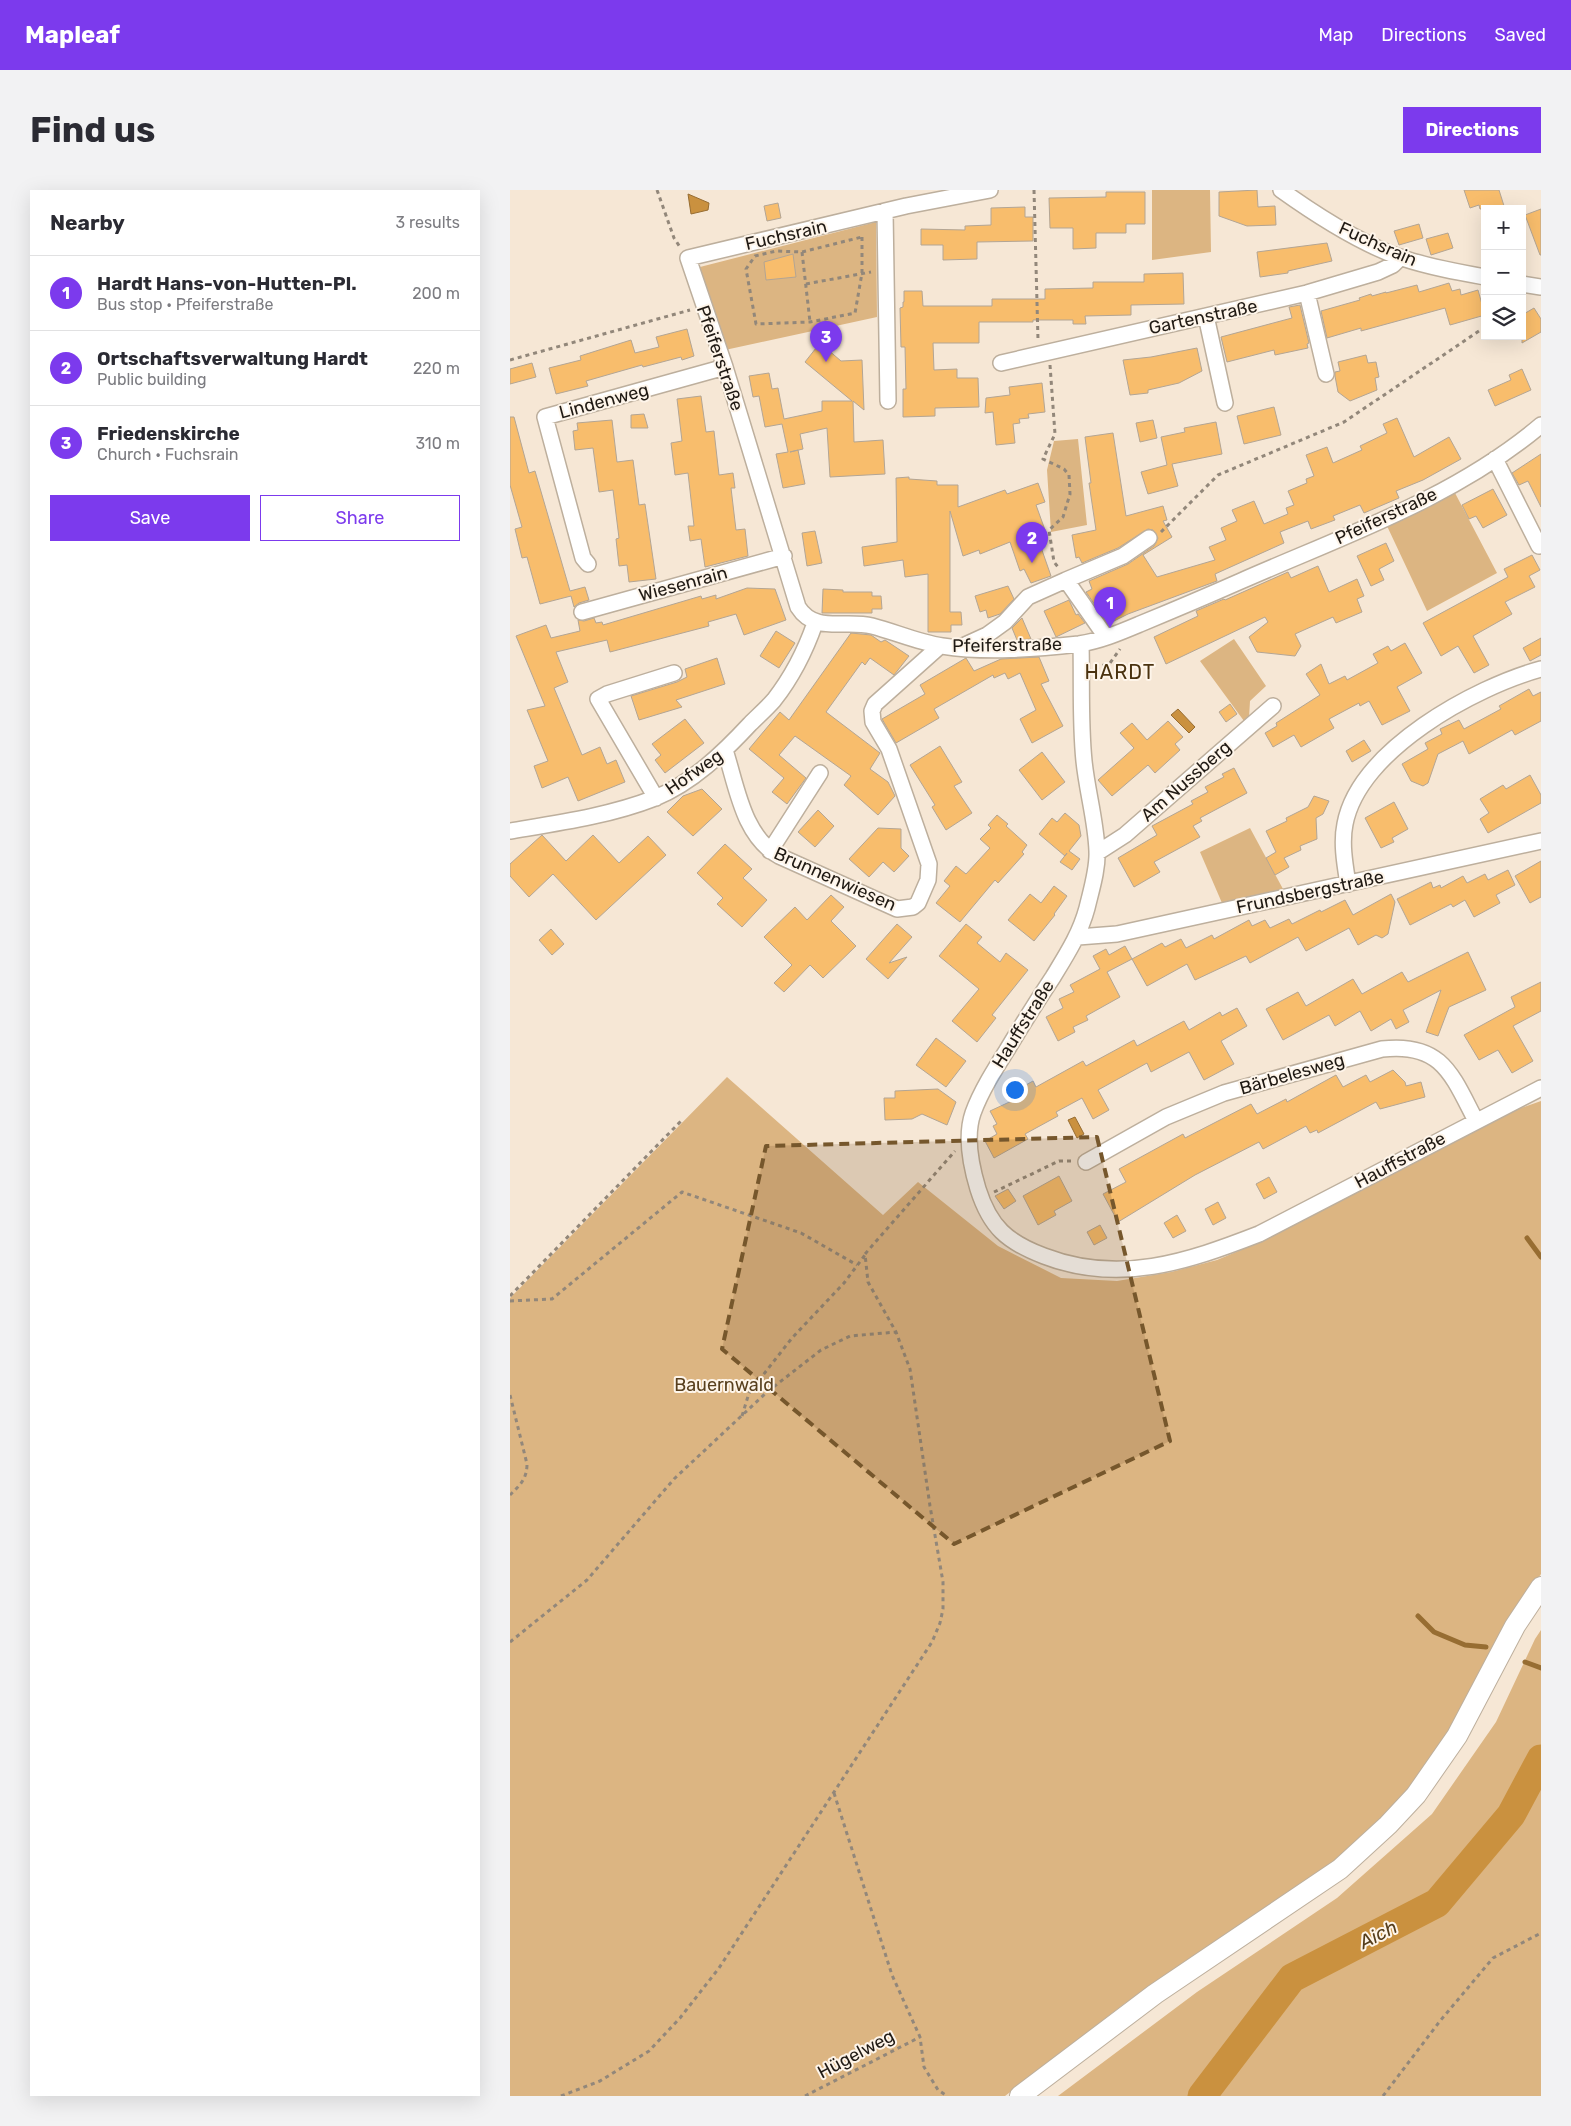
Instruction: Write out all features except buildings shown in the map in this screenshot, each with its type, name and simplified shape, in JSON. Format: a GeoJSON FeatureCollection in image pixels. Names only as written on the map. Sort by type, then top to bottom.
{"type":"FeatureCollection","features":[{"type":"Feature","properties":{"kind":"main road"},"geometry":{"type":"LineString","coordinates":[[1020,2096],[1155,1994],[1340,1869],[1388,1825],[1416,1795],[1457,1736],[1515,1626],[1541,1587]]}},
{"type":"Feature","properties":{"kind":"street","name":"Fuchsrain"},"geometry":{"type":"LineString","coordinates":[[688,258],[885,211],[990,190]]}},
{"type":"Feature","properties":{"kind":"street","name":"Fuchsrain"},"geometry":{"type":"LineString","coordinates":[[1281,190],[1319,216],[1401,257],[1438,268],[1481,276]]}},
{"type":"Feature","properties":{"kind":"street"},"geometry":{"type":"LineString","coordinates":[[885,211],[888,401]]}},
{"type":"Feature","properties":{"kind":"street","name":"Gartenstraße"},"geometry":{"type":"LineString","coordinates":[[1001,363],[1308,293],[1378,272],[1393,265],[1401,257]]}},
{"type":"Feature","properties":{"kind":"street","name":"Pfeiferstraße"},"geometry":{"type":"LineString","coordinates":[[688,258],[703,307],[725,367],[798,607],[802,613],[815,623],[859,623],[940,646],[960,648],[1021,649],[1081,644],[1128,629],[1192,603],[1414,505],[1463,479],[1495,459],[1541,425]]}},
{"type":"Feature","properties":{"kind":"street"},"geometry":{"type":"LineString","coordinates":[[1526,285],[1541,287]]}},
{"type":"Feature","properties":{"kind":"street"},"geometry":{"type":"LineString","coordinates":[[1308,293],[1326,374]]}},
{"type":"Feature","properties":{"kind":"street"},"geometry":{"type":"LineString","coordinates":[[1206,316],[1225,403]]}},
{"type":"Feature","properties":{"kind":"street","name":"Lindenweg"},"geometry":{"type":"LineString","coordinates":[[588,564],[583,558],[544,417],[725,367]]}},
{"type":"Feature","properties":{"kind":"street"},"geometry":{"type":"LineString","coordinates":[[1495,459],[1539,546]]}},
{"type":"Feature","properties":{"kind":"street"},"geometry":{"type":"LineString","coordinates":[[960,648],[987,635],[1006,622],[1028,597],[1123,556],[1149,538]]}},
{"type":"Feature","properties":{"kind":"street","name":"Wiesenrain"},"geometry":{"type":"LineString","coordinates":[[582,612],[784,556]]}},
{"type":"Feature","properties":{"kind":"street"},"geometry":{"type":"LineString","coordinates":[[1066,580],[1106,637]]}},
{"type":"Feature","properties":{"kind":"street","name":"Hofweg"},"geometry":{"type":"LineString","coordinates":[[510,831],[589,817],[656,798],[676,787],[725,750],[774,699],[807,645],[815,623]]}},
{"type":"Feature","properties":{"kind":"street","name":"Hauffstraße"},"geometry":{"type":"LineString","coordinates":[[1081,644],[1084,759],[1097,853],[1087,908],[1078,937],[991,1075],[972,1114],[969,1136],[974,1176],[981,1198],[990,1218],[1004,1235],[1026,1249],[1058,1261],[1091,1269],[1135,1270],[1171,1264],[1214,1252],[1258,1234],[1541,1088]]}},
{"type":"Feature","properties":{"kind":"street","name":"Brunnenwiesen"},"geometry":{"type":"LineString","coordinates":[[725,750],[747,819],[754,834],[770,851],[897,909],[913,908],[918,903],[928,880],[927,857],[886,744],[873,722],[872,711],[875,704],[940,646]]}},
{"type":"Feature","properties":{"kind":"street"},"geometry":{"type":"LineString","coordinates":[[1348,884],[1344,857],[1345,824],[1359,787],[1370,772],[1438,715],[1516,676],[1541,669]]}},
{"type":"Feature","properties":{"kind":"street"},"geometry":{"type":"LineString","coordinates":[[656,798],[598,699],[607,694],[674,673]]}},
{"type":"Feature","properties":{"kind":"street","name":"Am Nussberg"},"geometry":{"type":"LineString","coordinates":[[1097,853],[1126,835],[1273,706]]}},
{"type":"Feature","properties":{"kind":"street"},"geometry":{"type":"LineString","coordinates":[[770,851],[820,773]]}},
{"type":"Feature","properties":{"kind":"street","name":"Frundsbergstraße"},"geometry":{"type":"LineString","coordinates":[[1078,937],[1117,934],[1541,841]]}},
{"type":"Feature","properties":{"kind":"street","name":"Bärbelesweg"},"geometry":{"type":"LineString","coordinates":[[1086,1162],[1166,1117],[1224,1093],[1382,1048],[1402,1046],[1421,1050],[1436,1058],[1452,1074],[1476,1121]]}},
{"type":"Feature","properties":{"kind":"path"},"geometry":{"type":"LineString","coordinates":[[657,190],[674,238],[688,258]]}},
{"type":"Feature","properties":{"kind":"path"},"geometry":{"type":"LineString","coordinates":[[1034,190],[1044,352],[1055,434],[1043,459],[1064,469],[1069,475],[1070,494],[1063,517],[1049,530],[1054,562],[1066,580]]}},
{"type":"Feature","properties":{"kind":"path"},"geometry":{"type":"LineString","coordinates":[[862,237],[862,274],[855,313],[810,322],[756,324],[746,269],[755,256],[776,251],[802,252],[862,237]]}},
{"type":"Feature","properties":{"kind":"path"},"geometry":{"type":"LineString","coordinates":[[802,252],[810,322]]}},
{"type":"Feature","properties":{"kind":"path"},"geometry":{"type":"LineString","coordinates":[[806,284],[886,269]]}},
{"type":"Feature","properties":{"kind":"path"},"geometry":{"type":"LineString","coordinates":[[510,360],[703,307]]}},
{"type":"Feature","properties":{"kind":"path"},"geometry":{"type":"LineString","coordinates":[[1149,538],[1162,531],[1218,474],[1344,422],[1481,330]]}},
{"type":"Feature","properties":{"kind":"path"},"geometry":{"type":"LineString","coordinates":[[1082,667],[1096,668],[1110,663],[1124,644],[1128,629]]}},
{"type":"Feature","properties":{"kind":"path"},"geometry":{"type":"LineString","coordinates":[[510,1296],[682,1121]]}},
{"type":"Feature","properties":{"kind":"path"},"geometry":{"type":"LineString","coordinates":[[742,1416],[749,1393],[792,1338],[844,1283],[904,1208],[969,1136]]}},
{"type":"Feature","properties":{"kind":"path"},"geometry":{"type":"LineString","coordinates":[[981,1198],[1059,1161],[1086,1162]]}},
{"type":"Feature","properties":{"kind":"path"},"geometry":{"type":"LineString","coordinates":[[510,1301],[552,1299],[682,1192],[801,1233],[857,1265]]}},
{"type":"Feature","properties":{"kind":"path"},"geometry":{"type":"LineString","coordinates":[[561,2096],[600,2081],[649,2051],[680,2018],[719,1968],[932,1642],[940,1623],[943,1609],[943,1582],[910,1369],[896,1332],[868,1282],[866,1254]]}},
{"type":"Feature","properties":{"kind":"path"},"geometry":{"type":"LineString","coordinates":[[510,1642],[587,1580],[674,1479],[767,1392],[821,1350],[850,1336],[896,1332]]}},
{"type":"Feature","properties":{"kind":"path"},"geometry":{"type":"LineString","coordinates":[[510,1395],[527,1464],[527,1473],[523,1482],[510,1495]]}},
{"type":"Feature","properties":{"kind":"path"},"geometry":{"type":"LineString","coordinates":[[834,1793],[892,1975],[920,2037],[924,2067],[938,2090],[947,2096]]}},
{"type":"Feature","properties":{"kind":"path"},"geometry":{"type":"LineString","coordinates":[[1383,2096],[1440,2022],[1493,1958],[1541,1933]]}},
{"type":"Feature","properties":{"kind":"path","name":"Hügelweg"},"geometry":{"type":"LineString","coordinates":[[806,2096],[920,2037]]}},
{"type":"Feature","properties":{"kind":"highlighted area"},"geometry":{"type":"Polygon","coordinates":[[[1097,1137],[1170,1441],[954,1544],[722,1349],[766,1146],[1097,1137]]]}},
{"type":"Feature","properties":{"kind":"green space"},"geometry":{"type":"Polygon","coordinates":[[[1152,190],[1210,190],[1211,252],[1152,260],[1152,190]]]}},
{"type":"Feature","properties":{"kind":"green space"},"geometry":{"type":"Polygon","coordinates":[[[876,222],[877,317],[725,350],[696,268],[876,222]]]}},
{"type":"Feature","properties":{"kind":"green space"},"geometry":{"type":"Polygon","coordinates":[[[1078,439],[1087,525],[1051,532],[1047,470],[1054,441],[1078,439]]]}},
{"type":"Feature","properties":{"kind":"green space"},"geometry":{"type":"Polygon","coordinates":[[[1455,493],[1497,573],[1427,611],[1387,526],[1455,493]]]}},
{"type":"Feature","properties":{"kind":"green space"},"geometry":{"type":"Polygon","coordinates":[[[1234,639],[1266,686],[1250,701],[1249,718],[1244,721],[1200,661],[1234,639]]]}},
{"type":"Feature","properties":{"kind":"green space"},"geometry":{"type":"Polygon","coordinates":[[[1250,828],[1283,889],[1222,903],[1200,852],[1250,828]]]}},
{"type":"Feature","properties":{"kind":"green space","name":"Bauernwald"},"geometry":{"type":"Polygon","coordinates":[[[727,1077],[883,1215],[918,1182],[998,1246],[1061,1278],[1117,1281],[1171,1272],[1217,1260],[1267,1239],[1504,1114],[1541,1101],[1541,1574],[1514,1612],[1451,1732],[1427,1767],[1397,1803],[1352,1847],[1315,1877],[1207,1947],[1124,2004],[1005,2096],[510,2096],[510,1298],[727,1077]]]}},
{"type":"Feature","properties":{"kind":"green space"},"geometry":{"type":"Polygon","coordinates":[[[1541,1630],[1541,2096],[1058,2096],[1197,1992],[1337,1898],[1432,1814],[1496,1722],[1541,1630]]]}},
{"type":"Feature","properties":{"kind":"shaded area"},"geometry":{"type":"Polygon","coordinates":[[[688,194],[709,203],[708,210],[691,214],[688,194]]]}},
{"type":"Feature","properties":{"kind":"shaded area"},"geometry":{"type":"Polygon","coordinates":[[[1178,709],[1195,727],[1189,733],[1171,715],[1178,709]]]}},
{"type":"Feature","properties":{"kind":"shaded area"},"geometry":{"type":"Polygon","coordinates":[[[1075,1117],[1084,1134],[1077,1138],[1068,1120],[1075,1117]]]}},
{"type":"Feature","properties":{"kind":"waterway"},"geometry":{"type":"LineString","coordinates":[[1527,1238],[1541,1257]]}},
{"type":"Feature","properties":{"kind":"waterway"},"geometry":{"type":"LineString","coordinates":[[1418,1616],[1434,1632],[1465,1645],[1486,1647]]}},
{"type":"Feature","properties":{"kind":"waterway"},"geometry":{"type":"LineString","coordinates":[[1525,1662],[1541,1668]]}},
{"type":"Feature","properties":{"kind":"waterway","name":"Aich"},"geometry":{"type":"LineString","coordinates":[[1202,2096],[1292,1978],[1437,1903],[1511,1815],[1541,1759]]}},
{"type":"Feature","properties":{"kind":"place","name":"Friedenskirche"},"geometry":{"type":"Point","coordinates":[826,362]}},
{"type":"Feature","properties":{"kind":"place","name":"Ortschaftsverwaltung Hardt"},"geometry":{"type":"Point","coordinates":[1032,563]}},
{"type":"Feature","properties":{"kind":"place","name":"Hardt Hans-von-Hutten-Pl."},"geometry":{"type":"Point","coordinates":[1110,628]}},
{"type":"Feature","properties":{"kind":"district","name":"HARDT"},"geometry":{"type":"Point","coordinates":[1120,672]}}]}
